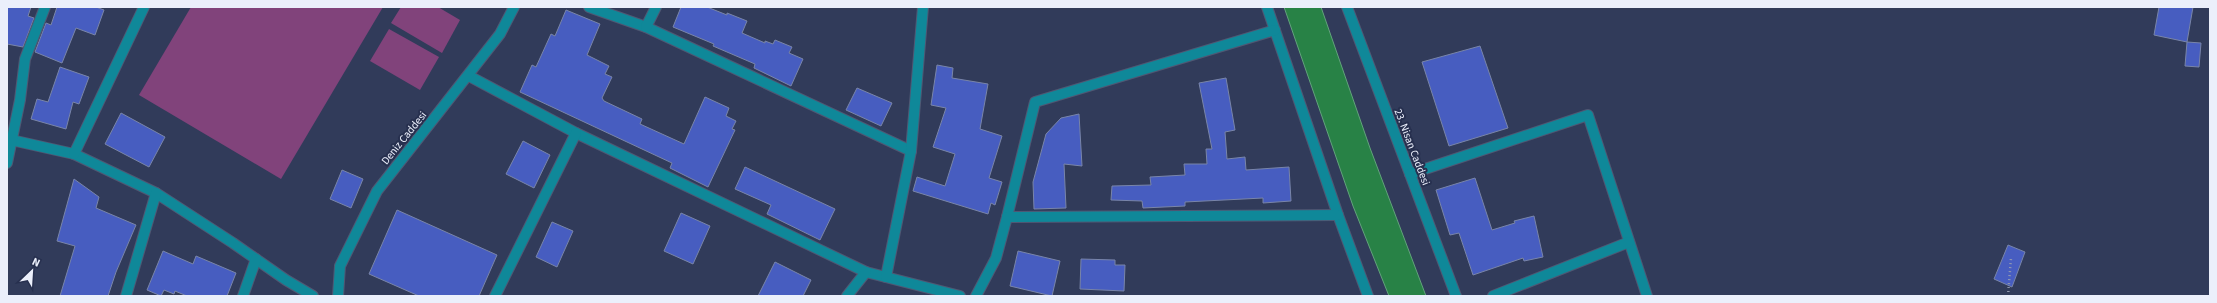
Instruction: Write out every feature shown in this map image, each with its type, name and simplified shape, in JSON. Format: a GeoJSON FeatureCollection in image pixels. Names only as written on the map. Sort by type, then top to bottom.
{"type":"FeatureCollection","features":[{"type":"Feature","properties":{"kind":"street"},"geometry":{"type":"LineString","coordinates":[[7,163],[9,139],[20,100],[25,59],[45,7]]}},
{"type":"Feature","properties":{"kind":"street"},"geometry":{"type":"LineString","coordinates":[[74,154],[144,7]]}},
{"type":"Feature","properties":{"kind":"street","name":"Deniz Caddesi"},"geometry":{"type":"LineString","coordinates":[[338,296],[340,266],[377,191],[469,76],[500,34],[514,7]]}},
{"type":"Feature","properties":{"kind":"street"},"geometry":{"type":"LineString","coordinates":[[589,7],[646,27],[912,151]]}},
{"type":"Feature","properties":{"kind":"street"},"geometry":{"type":"LineString","coordinates":[[646,27],[656,7]]}},
{"type":"Feature","properties":{"kind":"street"},"geometry":{"type":"LineString","coordinates":[[886,277],[912,151],[923,7]]}},
{"type":"Feature","properties":{"kind":"street"},"geometry":{"type":"LineString","coordinates":[[1267,7],[1338,214],[1368,296]]}},
{"type":"Feature","properties":{"kind":"street","name":"23. Nisan Caddesi"},"geometry":{"type":"LineString","coordinates":[[1348,7],[1456,296]]}},
{"type":"Feature","properties":{"kind":"street"},"geometry":{"type":"LineString","coordinates":[[976,296],[996,258],[1035,102],[1275,30]]}},
{"type":"Feature","properties":{"kind":"street"},"geometry":{"type":"LineString","coordinates":[[469,76],[576,133],[866,272],[960,296]]}},
{"type":"Feature","properties":{"kind":"street"},"geometry":{"type":"LineString","coordinates":[[1410,174],[1588,115],[1647,296]]}},
{"type":"Feature","properties":{"kind":"street"},"geometry":{"type":"LineString","coordinates":[[495,296],[576,133]]}},
{"type":"Feature","properties":{"kind":"street"},"geometry":{"type":"LineString","coordinates":[[9,139],[74,154],[156,193],[313,296]]}},
{"type":"Feature","properties":{"kind":"street"},"geometry":{"type":"LineString","coordinates":[[126,296],[156,193]]}},
{"type":"Feature","properties":{"kind":"street"},"geometry":{"type":"LineString","coordinates":[[1007,217],[1338,214]]}},
{"type":"Feature","properties":{"kind":"street"},"geometry":{"type":"LineString","coordinates":[[1493,296],[1629,242]]}},
{"type":"Feature","properties":{"kind":"street"},"geometry":{"type":"LineString","coordinates":[[243,296],[256,259]]}},
{"type":"Feature","properties":{"kind":"street"},"geometry":{"type":"LineString","coordinates":[[847,296],[866,272]]}},
{"type":"Feature","properties":{"kind":"path"},"geometry":{"type":"LineString","coordinates":[[2008,296],[2011,258]]}},
{"type":"Feature","properties":{"kind":"shaded area"},"geometry":{"type":"Polygon","coordinates":[[[191,7],[383,7],[281,179],[139,95],[191,7]]]}},
{"type":"Feature","properties":{"kind":"shaded area"},"geometry":{"type":"Polygon","coordinates":[[[401,7],[438,7],[460,20],[442,53],[391,23],[401,7]]]}},
{"type":"Feature","properties":{"kind":"shaded area"},"geometry":{"type":"Polygon","coordinates":[[[1284,7],[1321,7],[1370,148],[1426,296],[1389,296],[1353,206],[1284,7]]]}},
{"type":"Feature","properties":{"kind":"shaded area"},"geometry":{"type":"Polygon","coordinates":[[[389,29],[439,57],[420,90],[370,61],[389,29]]]}},
{"type":"Feature","properties":{"kind":"building"},"geometry":{"type":"Polygon","coordinates":[[[7,7],[31,7],[28,16],[34,18],[23,47],[7,44],[7,7]]]}},
{"type":"Feature","properties":{"kind":"building"},"geometry":{"type":"Polygon","coordinates":[[[57,7],[96,7],[104,10],[95,35],[76,28],[62,63],[35,52],[46,23],[51,25],[57,7]]]}},
{"type":"Feature","properties":{"kind":"building"},"geometry":{"type":"Polygon","coordinates":[[[681,7],[707,7],[727,15],[727,13],[747,21],[742,33],[765,43],[765,41],[773,44],[775,40],[792,47],[789,53],[803,59],[791,86],[754,68],[755,64],[713,46],[714,44],[673,27],[681,7]]]}},
{"type":"Feature","properties":{"kind":"building"},"geometry":{"type":"Polygon","coordinates":[[[2159,7],[2193,7],[2187,42],[2154,35],[2159,7]]]}},
{"type":"Feature","properties":{"kind":"building"},"geometry":{"type":"Polygon","coordinates":[[[566,10],[600,24],[587,55],[609,66],[605,74],[612,77],[602,98],[604,101],[642,119],[640,124],[684,144],[705,97],[729,108],[726,116],[736,121],[732,129],[735,130],[708,187],[670,168],[672,163],[520,92],[532,65],[536,67],[551,34],[555,36],[566,10]]]}},
{"type":"Feature","properties":{"kind":"building"},"geometry":{"type":"Polygon","coordinates":[[[2187,42],[2201,43],[2199,67],[2185,66],[2187,42]]]}},
{"type":"Feature","properties":{"kind":"building"},"geometry":{"type":"Polygon","coordinates":[[[1480,46],[1508,128],[1449,146],[1422,62],[1480,46]]]}},
{"type":"Feature","properties":{"kind":"building"},"geometry":{"type":"Polygon","coordinates":[[[937,65],[953,68],[952,78],[988,84],[980,129],[1002,136],[989,178],[1002,182],[995,205],[991,203],[988,214],[913,191],[917,177],[945,186],[955,154],[933,147],[946,108],[931,105],[937,65]]]}},
{"type":"Feature","properties":{"kind":"building"},"geometry":{"type":"Polygon","coordinates":[[[60,67],[89,77],[79,104],[73,102],[66,129],[31,119],[37,99],[48,102],[60,67]]]}},
{"type":"Feature","properties":{"kind":"building"},"geometry":{"type":"Polygon","coordinates":[[[1226,78],[1235,130],[1225,132],[1227,159],[1245,157],[1246,170],[1289,167],[1291,201],[1263,203],[1263,198],[1185,202],[1185,206],[1143,208],[1142,201],[1111,200],[1112,186],[1151,185],[1150,177],[1185,175],[1184,164],[1207,164],[1206,149],[1212,149],[1199,83],[1226,78]]]}},
{"type":"Feature","properties":{"kind":"building"},"geometry":{"type":"Polygon","coordinates":[[[857,88],[892,103],[881,126],[846,110],[857,88]]]}},
{"type":"Feature","properties":{"kind":"building"},"geometry":{"type":"Polygon","coordinates":[[[121,113],[165,137],[149,167],[105,144],[121,113]]]}},
{"type":"Feature","properties":{"kind":"building"},"geometry":{"type":"Polygon","coordinates":[[[1079,114],[1082,166],[1064,164],[1066,208],[1034,209],[1033,182],[1046,134],[1061,118],[1079,114]]]}},
{"type":"Feature","properties":{"kind":"building"},"geometry":{"type":"Polygon","coordinates":[[[523,141],[550,155],[534,188],[506,174],[523,141]]]}},
{"type":"Feature","properties":{"kind":"building"},"geometry":{"type":"Polygon","coordinates":[[[745,167],[835,209],[820,240],[767,214],[771,205],[735,189],[745,167]]]}},
{"type":"Feature","properties":{"kind":"building"},"geometry":{"type":"Polygon","coordinates":[[[342,170],[363,179],[351,208],[330,199],[342,170]]]}},
{"type":"Feature","properties":{"kind":"building"},"geometry":{"type":"Polygon","coordinates":[[[1475,178],[1492,230],[1515,223],[1514,221],[1534,216],[1543,257],[1524,261],[1523,258],[1473,275],[1459,233],[1450,235],[1436,190],[1475,178]]]}},
{"type":"Feature","properties":{"kind":"building"},"geometry":{"type":"Polygon","coordinates":[[[74,179],[99,197],[96,208],[136,225],[116,272],[108,296],[60,296],[75,246],[57,241],[74,179]]]}},
{"type":"Feature","properties":{"kind":"building"},"geometry":{"type":"Polygon","coordinates":[[[397,210],[497,255],[479,296],[419,296],[369,274],[397,210]]]}},
{"type":"Feature","properties":{"kind":"building"},"geometry":{"type":"Polygon","coordinates":[[[681,213],[710,226],[693,264],[664,251],[681,213]]]}},
{"type":"Feature","properties":{"kind":"building"},"geometry":{"type":"Polygon","coordinates":[[[552,222],[573,231],[557,267],[536,257],[552,222]]]}},
{"type":"Feature","properties":{"kind":"building"},"geometry":{"type":"Polygon","coordinates":[[[2008,245],[2025,252],[2012,287],[1994,279],[2008,245]]]}},
{"type":"Feature","properties":{"kind":"building"},"geometry":{"type":"Polygon","coordinates":[[[163,251],[193,264],[196,256],[236,273],[227,296],[187,296],[175,291],[174,294],[164,290],[161,296],[147,290],[163,251]]]}},
{"type":"Feature","properties":{"kind":"building"},"geometry":{"type":"Polygon","coordinates":[[[1018,251],[1060,261],[1052,296],[1010,286],[1018,251]]]}},
{"type":"Feature","properties":{"kind":"building"},"geometry":{"type":"Polygon","coordinates":[[[1081,259],[1115,260],[1115,265],[1125,265],[1124,291],[1080,289],[1081,259]]]}},
{"type":"Feature","properties":{"kind":"building"},"geometry":{"type":"Polygon","coordinates":[[[775,262],[811,280],[803,296],[758,296],[775,262]]]}}]}
